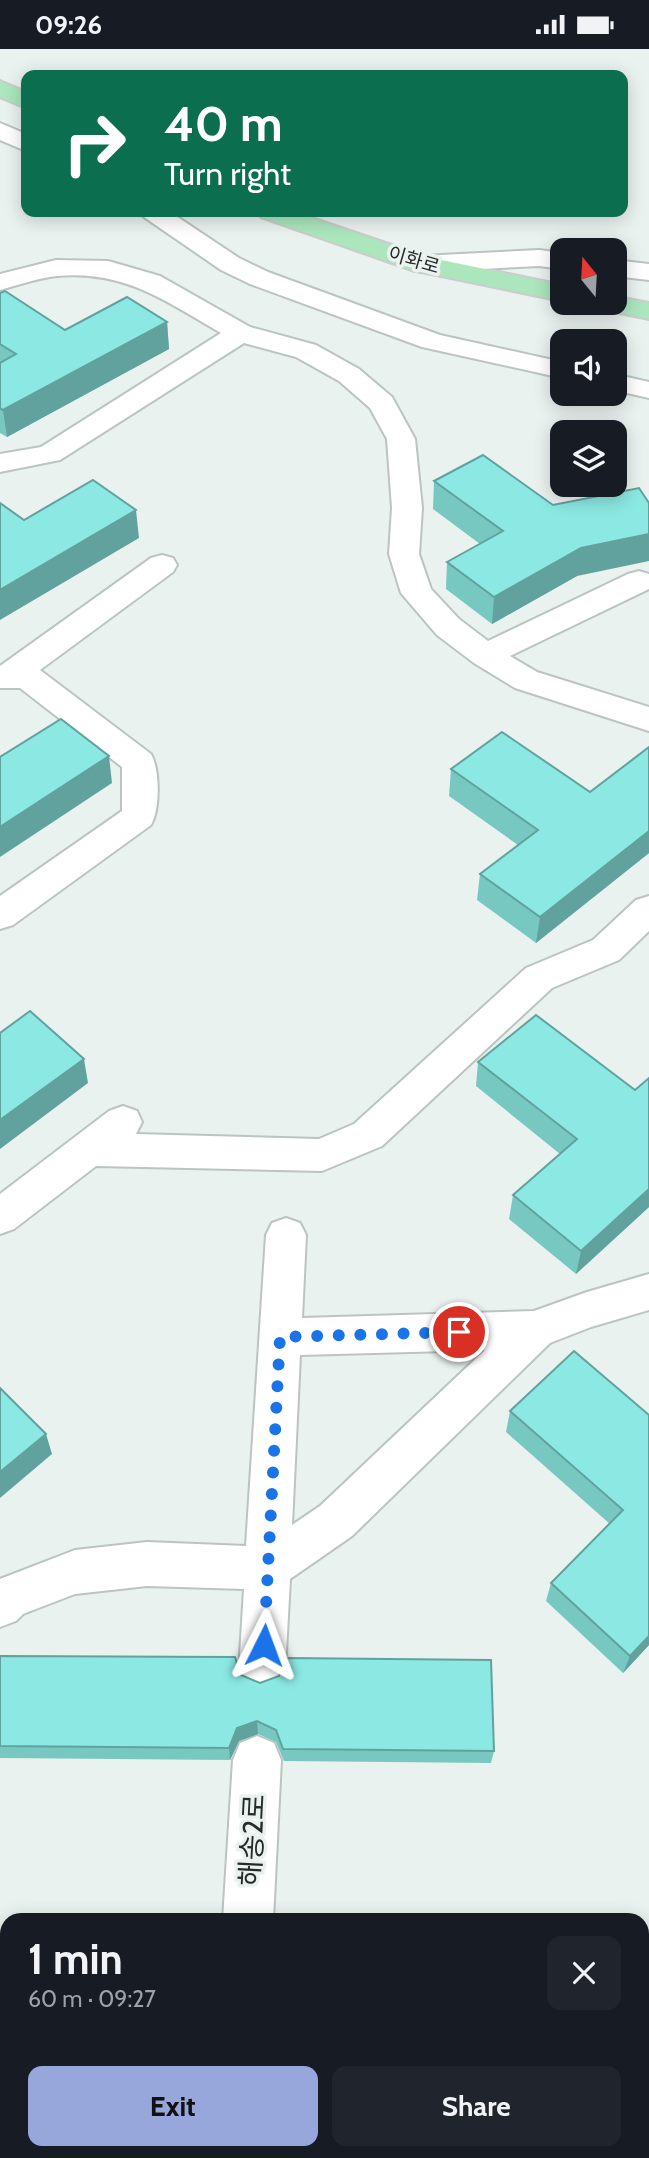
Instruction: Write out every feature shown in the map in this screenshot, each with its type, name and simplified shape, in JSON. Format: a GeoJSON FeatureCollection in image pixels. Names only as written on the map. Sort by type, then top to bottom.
{"type":"FeatureCollection","features":[{"type":"Feature","properties":{"kind":"main road","name":"이화로"},"geometry":{"type":"LineString","coordinates":[[285,217],[421,264],[550,291]]}},
{"type":"Feature","properties":{"kind":"main road"},"geometry":{"type":"LineString","coordinates":[[627,306],[649,311]]}},
{"type":"Feature","properties":{"kind":"street"},"geometry":{"type":"LineString","coordinates":[[0,130],[21,141]]}},
{"type":"Feature","properties":{"kind":"street"},"geometry":{"type":"LineString","coordinates":[[160,217],[230,264],[259,278],[432,341],[550,367]]}},
{"type":"Feature","properties":{"kind":"street"},"geometry":{"type":"LineString","coordinates":[[421,264],[550,259]]}},
{"type":"Feature","properties":{"kind":"street"},"geometry":{"type":"LineString","coordinates":[[0,282],[56,268],[108,269],[151,282],[240,333],[306,351],[349,375],[382,403],[401,439],[407,508],[404,554],[417,593],[448,627],[485,655],[526,680],[649,719]]}},
{"type":"Feature","properties":{"kind":"street"},"geometry":{"type":"LineString","coordinates":[[627,269],[649,272]]}},
{"type":"Feature","properties":{"kind":"street"},"geometry":{"type":"LineString","coordinates":[[0,463],[50,454],[240,333]]}},
{"type":"Feature","properties":{"kind":"street"},"geometry":{"type":"LineString","coordinates":[[627,385],[649,390]]}},
{"type":"Feature","properties":{"kind":"street"},"geometry":{"type":"LineString","coordinates":[[4,677],[162,565]]}},
{"type":"Feature","properties":{"kind":"street"},"geometry":{"type":"LineString","coordinates":[[485,655],[639,581]]}},
{"type":"Feature","properties":{"kind":"street"},"geometry":{"type":"LineString","coordinates":[[0,915],[139,816],[139,762],[27,677],[4,677]]}},
{"type":"Feature","properties":{"kind":"street"},"geometry":{"type":"LineString","coordinates":[[88,1149],[322,1155],[368,1135],[539,978],[606,950],[649,910]]}},
{"type":"Feature","properties":{"kind":"street"},"geometry":{"type":"LineString","coordinates":[[0,1217],[122,1122]]}},
{"type":"Feature","properties":{"kind":"street"},"geometry":{"type":"LineString","coordinates":[[262,1671],[286,1235]]}},
{"type":"Feature","properties":{"kind":"street"},"geometry":{"type":"LineString","coordinates":[[280,1337],[535,1330],[587,1310],[649,1292]]}},
{"type":"Feature","properties":{"kind":"street"},"geometry":{"type":"LineString","coordinates":[[0,1605],[8,1598],[75,1572],[147,1564],[268,1567],[336,1521],[535,1330]]}},
{"type":"Feature","properties":{"kind":"street","name":"해송2로"},"geometry":{"type":"LineString","coordinates":[[248,1913],[257,1761]]}},
{"type":"Feature","properties":{"kind":"building"},"geometry":{"type":"Polygon","coordinates":[[[5,291],[65,330],[127,297],[167,322],[3,410],[0,408],[0,363],[16,354],[0,344],[0,293],[5,291]]]}},
{"type":"Feature","properties":{"kind":"building"},"geometry":{"type":"Polygon","coordinates":[[[483,455],[553,505],[593,497],[627,497],[627,490],[639,488],[649,503],[649,534],[581,548],[494,597],[447,562],[503,531],[434,481],[483,455]]]}},
{"type":"Feature","properties":{"kind":"building"},"geometry":{"type":"Polygon","coordinates":[[[93,480],[136,510],[0,590],[0,503],[24,520],[93,480]]]}},
{"type":"Feature","properties":{"kind":"building"},"geometry":{"type":"Polygon","coordinates":[[[61,719],[109,756],[0,827],[0,757],[61,719]]]}},
{"type":"Feature","properties":{"kind":"building"},"geometry":{"type":"Polygon","coordinates":[[[502,732],[590,792],[649,747],[649,831],[540,917],[480,874],[538,830],[451,769],[502,732]]]}},
{"type":"Feature","properties":{"kind":"building"},"geometry":{"type":"Polygon","coordinates":[[[30,1011],[84,1059],[0,1120],[0,1033],[30,1011]]]}},
{"type":"Feature","properties":{"kind":"building"},"geometry":{"type":"Polygon","coordinates":[[[536,1015],[635,1090],[649,1078],[649,1189],[581,1251],[513,1195],[577,1139],[478,1062],[536,1015]]]}},
{"type":"Feature","properties":{"kind":"building"},"geometry":{"type":"Polygon","coordinates":[[[574,1351],[649,1415],[649,1636],[630,1656],[551,1583],[623,1510],[510,1411],[574,1351]]]}},
{"type":"Feature","properties":{"kind":"building"},"geometry":{"type":"Polygon","coordinates":[[[0,1388],[46,1434],[0,1472],[0,1388]]]}},
{"type":"Feature","properties":{"kind":"building"},"geometry":{"type":"Polygon","coordinates":[[[0,1656],[235,1657],[241,1675],[260,1683],[279,1676],[287,1658],[491,1660],[494,1751],[283,1749],[276,1730],[257,1721],[237,1728],[229,1748],[0,1746],[0,1656]]]}},
{"type":"Feature","properties":{"kind":"route"},"geometry":{"type":"LineString","coordinates":[[264,1645],[280,1337],[459,1332]]}}]}
